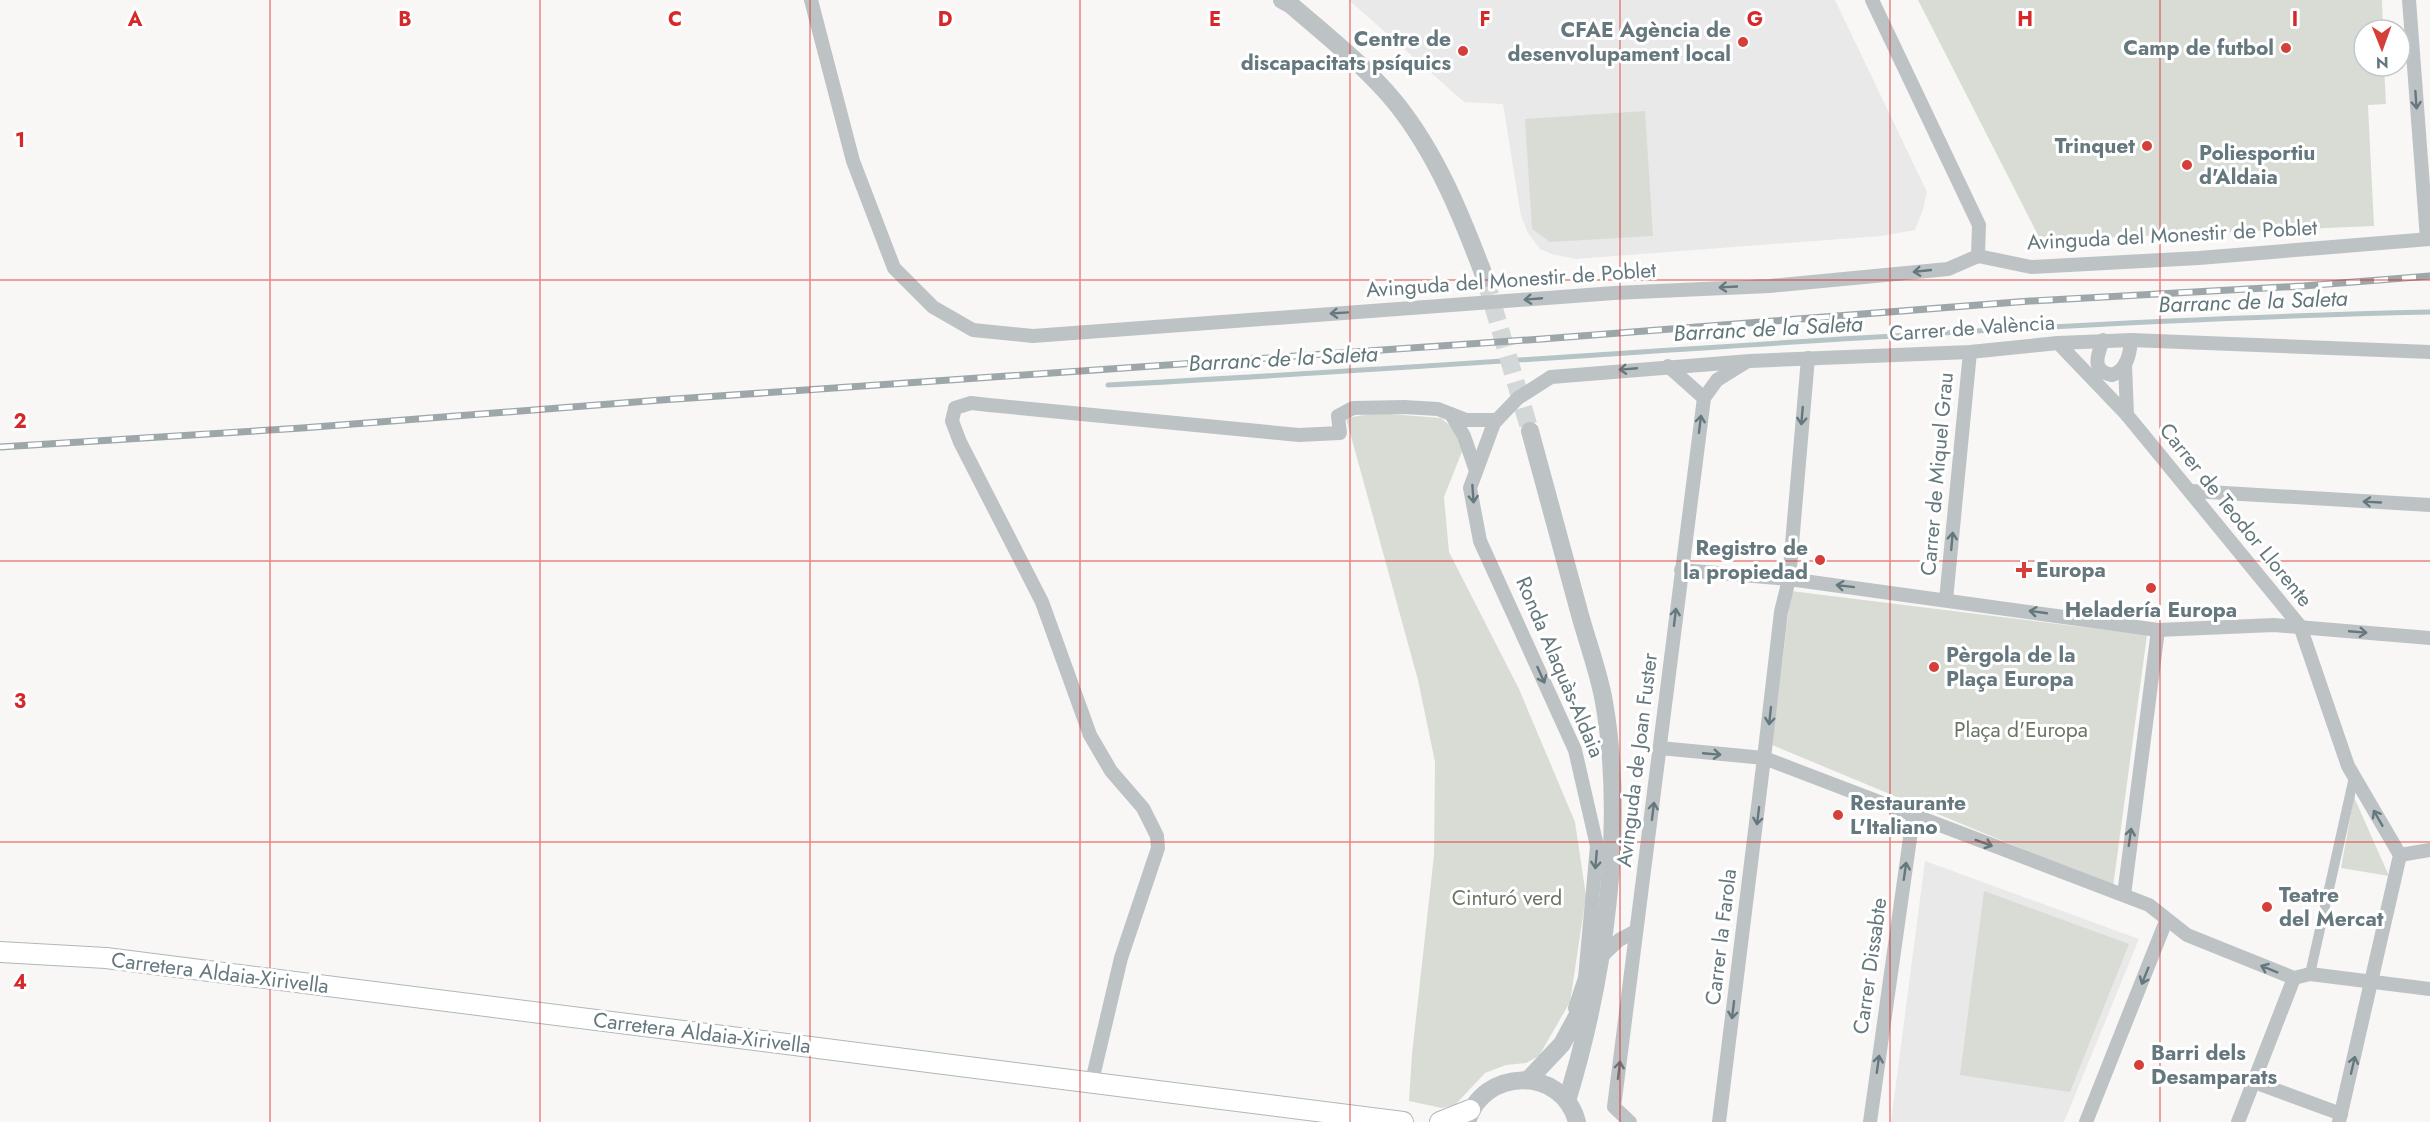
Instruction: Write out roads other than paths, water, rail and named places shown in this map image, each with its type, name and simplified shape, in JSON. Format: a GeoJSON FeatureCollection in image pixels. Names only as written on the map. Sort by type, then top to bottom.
{"type":"FeatureCollection","features":[{"type":"Feature","properties":{"kind":"main road","name":"Carretera Aldaia-Xirivella"},"geometry":{"type":"LineString","coordinates":[[0,952],[106,958],[1403,1122]]}},
{"type":"Feature","properties":{"kind":"main road"},"geometry":{"type":"LineString","coordinates":[[1440,1122],[1468,1116]]}},
{"type":"Feature","properties":{"kind":"street","name":"Avinguda del Monestir de Poblet"},"geometry":{"type":"LineString","coordinates":[[811,0],[853,161],[894,268],[933,307],[973,330],[1033,336],[1614,292],[1770,285],[1948,269],[1978,256],[2031,267],[2199,258],[2428,239]]}},
{"type":"Feature","properties":{"kind":"street"},"geometry":{"type":"LineString","coordinates":[[1872,0],[1979,225],[1978,256]]}},
{"type":"Feature","properties":{"kind":"street"},"geometry":{"type":"LineString","coordinates":[[2409,0],[2428,239]]}},
{"type":"Feature","properties":{"kind":"street"},"geometry":{"type":"LineString","coordinates":[[1287,2],[1355,60],[1396,103],[1435,164],[1460,211],[1485,278]]}},
{"type":"Feature","properties":{"kind":"street"},"geometry":{"type":"LineString","coordinates":[[2092,380],[2097,367],[2097,355],[2103,340]]}},
{"type":"Feature","properties":{"kind":"street","name":"Carrer de València"},"geometry":{"type":"LineString","coordinates":[[1497,420],[1518,398],[1551,377],[1668,366],[1970,352],[2103,340],[2430,352]]}},
{"type":"Feature","properties":{"kind":"street"},"geometry":{"type":"LineString","coordinates":[[2127,415],[2126,364],[2132,340]]}},
{"type":"Feature","properties":{"kind":"street","name":"Carrer de Teodor Llorente"},"geometry":{"type":"LineString","coordinates":[[2058,343],[2127,415],[2300,626],[2348,766],[2400,855]]}},
{"type":"Feature","properties":{"kind":"street","name":"Carrer de Miquel Grau"},"geometry":{"type":"LineString","coordinates":[[1946,600],[1970,352]]}},
{"type":"Feature","properties":{"kind":"street"},"geometry":{"type":"LineString","coordinates":[[1764,758],[1781,612],[1788,579],[1808,358]]}},
{"type":"Feature","properties":{"kind":"street"},"geometry":{"type":"LineString","coordinates":[[1668,366],[1704,398],[1717,380],[1749,361]]}},
{"type":"Feature","properties":{"kind":"street"},"geometry":{"type":"LineString","coordinates":[[2092,380],[2112,375],[2126,364]]}},
{"type":"Feature","properties":{"kind":"street"},"geometry":{"type":"LineString","coordinates":[[2097,367],[2112,375]]}},
{"type":"Feature","properties":{"kind":"street","name":"Avinguda de Joan Fuster"},"geometry":{"type":"LineString","coordinates":[[1630,1122],[1614,1107],[1704,398]]}},
{"type":"Feature","properties":{"kind":"street"},"geometry":{"type":"LineString","coordinates":[[1092,1081],[1121,958],[1158,848],[1157,836],[1143,807],[1111,771],[1090,735],[1042,602],[960,442],[952,421],[955,408],[971,404],[989,405],[1299,435],[1340,433],[1338,416],[1353,408],[1438,409],[1466,420],[1497,420]]}},
{"type":"Feature","properties":{"kind":"street"},"geometry":{"type":"LineString","coordinates":[[1451,414],[1464,436],[1476,471]]}},
{"type":"Feature","properties":{"kind":"street","name":"Ronda Alaquàs-Aldaia"},"geometry":{"type":"LineString","coordinates":[[1497,420],[1470,488],[1480,541],[1575,750],[1597,846],[1585,978],[1562,1044]]}},
{"type":"Feature","properties":{"kind":"street","name":"Ronda Alaquàs-Aldaia"},"geometry":{"type":"LineString","coordinates":[[1530,431],[1604,701],[1612,766],[1611,864],[1595,984],[1586,1041],[1567,1101]]}},
{"type":"Feature","properties":{"kind":"street"},"geometry":{"type":"LineString","coordinates":[[2191,491],[2430,505]]}},
{"type":"Feature","properties":{"kind":"street"},"geometry":{"type":"LineString","coordinates":[[1682,570],[1788,579],[2158,630],[2274,625],[2430,638]]}},
{"type":"Feature","properties":{"kind":"street"},"geometry":{"type":"LineString","coordinates":[[2124,895],[2158,630]]}},
{"type":"Feature","properties":{"kind":"street"},"geometry":{"type":"LineString","coordinates":[[1660,748],[1764,758],[1913,817],[2149,905],[2166,921],[2187,935],[2294,978],[2310,974],[2430,989]]}},
{"type":"Feature","properties":{"kind":"street","name":"Carrer la Farola"},"geometry":{"type":"LineString","coordinates":[[1719,1122],[1764,758]]}},
{"type":"Feature","properties":{"kind":"street"},"geometry":{"type":"LineString","coordinates":[[2310,974],[2354,777]]}},
{"type":"Feature","properties":{"kind":"street","name":"Carrer Dissabte"},"geometry":{"type":"LineString","coordinates":[[1870,1122],[1913,817]]}},
{"type":"Feature","properties":{"kind":"street"},"geometry":{"type":"LineString","coordinates":[[2254,1082],[2340,1118],[2400,855],[2430,850]]}},
{"type":"Feature","properties":{"kind":"street"},"geometry":{"type":"LineString","coordinates":[[2086,1122],[2166,921]]}},
{"type":"Feature","properties":{"kind":"street"},"geometry":{"type":"LineString","coordinates":[[1598,960],[1619,940],[1636,931]]}},
{"type":"Feature","properties":{"kind":"street"},"geometry":{"type":"LineString","coordinates":[[2238,1122],[2294,978]]}},
{"type":"Feature","properties":{"kind":"street","name":"Ronda Alaquàs-Aldaia"},"geometry":{"type":"LineString","coordinates":[[1529,1079],[1562,1044],[1595,984]]}},
{"type":"Feature","properties":{"kind":"street"},"geometry":{"type":"LineString","coordinates":[[1468,1116],[1498,1083],[1529,1079],[1551,1087],[1567,1101],[1578,1121]]}},
{"type":"Feature","properties":{"kind":"waterway","name":"Barranc de la Saleta"},"geometry":{"type":"LineString","coordinates":[[1108,385],[1934,333],[2099,324],[2430,312]]}},
{"type":"Feature","properties":{"kind":"tunnel"},"geometry":{"type":"LineString","coordinates":[[1485,278],[1530,431]]}},
{"type":"Feature","properties":{"kind":"railway"},"geometry":{"type":"LineString","coordinates":[[0,447],[302,428],[661,400],[1542,339],[2030,301],[2303,286],[2430,276]]}},
{"type":"Feature","properties":{"kind":"place","name":"CFAE Agència de desenvolupament local"},"geometry":{"type":"Point","coordinates":[1743,42]}},
{"type":"Feature","properties":{"kind":"place","name":"Camp de futbol"},"geometry":{"type":"Point","coordinates":[2286,48]}},
{"type":"Feature","properties":{"kind":"place","name":"Centre de discapacitats psíquics"},"geometry":{"type":"Point","coordinates":[1463,51]}},
{"type":"Feature","properties":{"kind":"place","name":"Trinquet"},"geometry":{"type":"Point","coordinates":[2147,146]}},
{"type":"Feature","properties":{"kind":"place","name":"Poliesportiu d'Aldaia"},"geometry":{"type":"Point","coordinates":[2187,165]}},
{"type":"Feature","properties":{"kind":"place","name":"Registro de la propiedad"},"geometry":{"type":"Point","coordinates":[1820,560]}},
{"type":"Feature","properties":{"kind":"place","name":"Europa"},"geometry":{"type":"Point","coordinates":[2024,570]}},
{"type":"Feature","properties":{"kind":"place","name":"Heladería Europa"},"geometry":{"type":"Point","coordinates":[2151,588]}},
{"type":"Feature","properties":{"kind":"place","name":"Pèrgola de la Plaça Europa"},"geometry":{"type":"Point","coordinates":[1934,667]}},
{"type":"Feature","properties":{"kind":"place","name":"Restaurante L'Italiano"},"geometry":{"type":"Point","coordinates":[1838,815]}},
{"type":"Feature","properties":{"kind":"place","name":"Teatre del Mercat"},"geometry":{"type":"Point","coordinates":[2267,907]}},
{"type":"Feature","properties":{"kind":"place","name":"Barri dels Desamparats"},"geometry":{"type":"Point","coordinates":[2139,1065]}},
{"type":"Feature","properties":{"kind":"park label","name":"Plaça d'Europa"},"geometry":{"type":"Point","coordinates":[2021,730]}},
{"type":"Feature","properties":{"kind":"park label","name":"Cinturó verd"},"geometry":{"type":"Point","coordinates":[1507,898]}}]}
